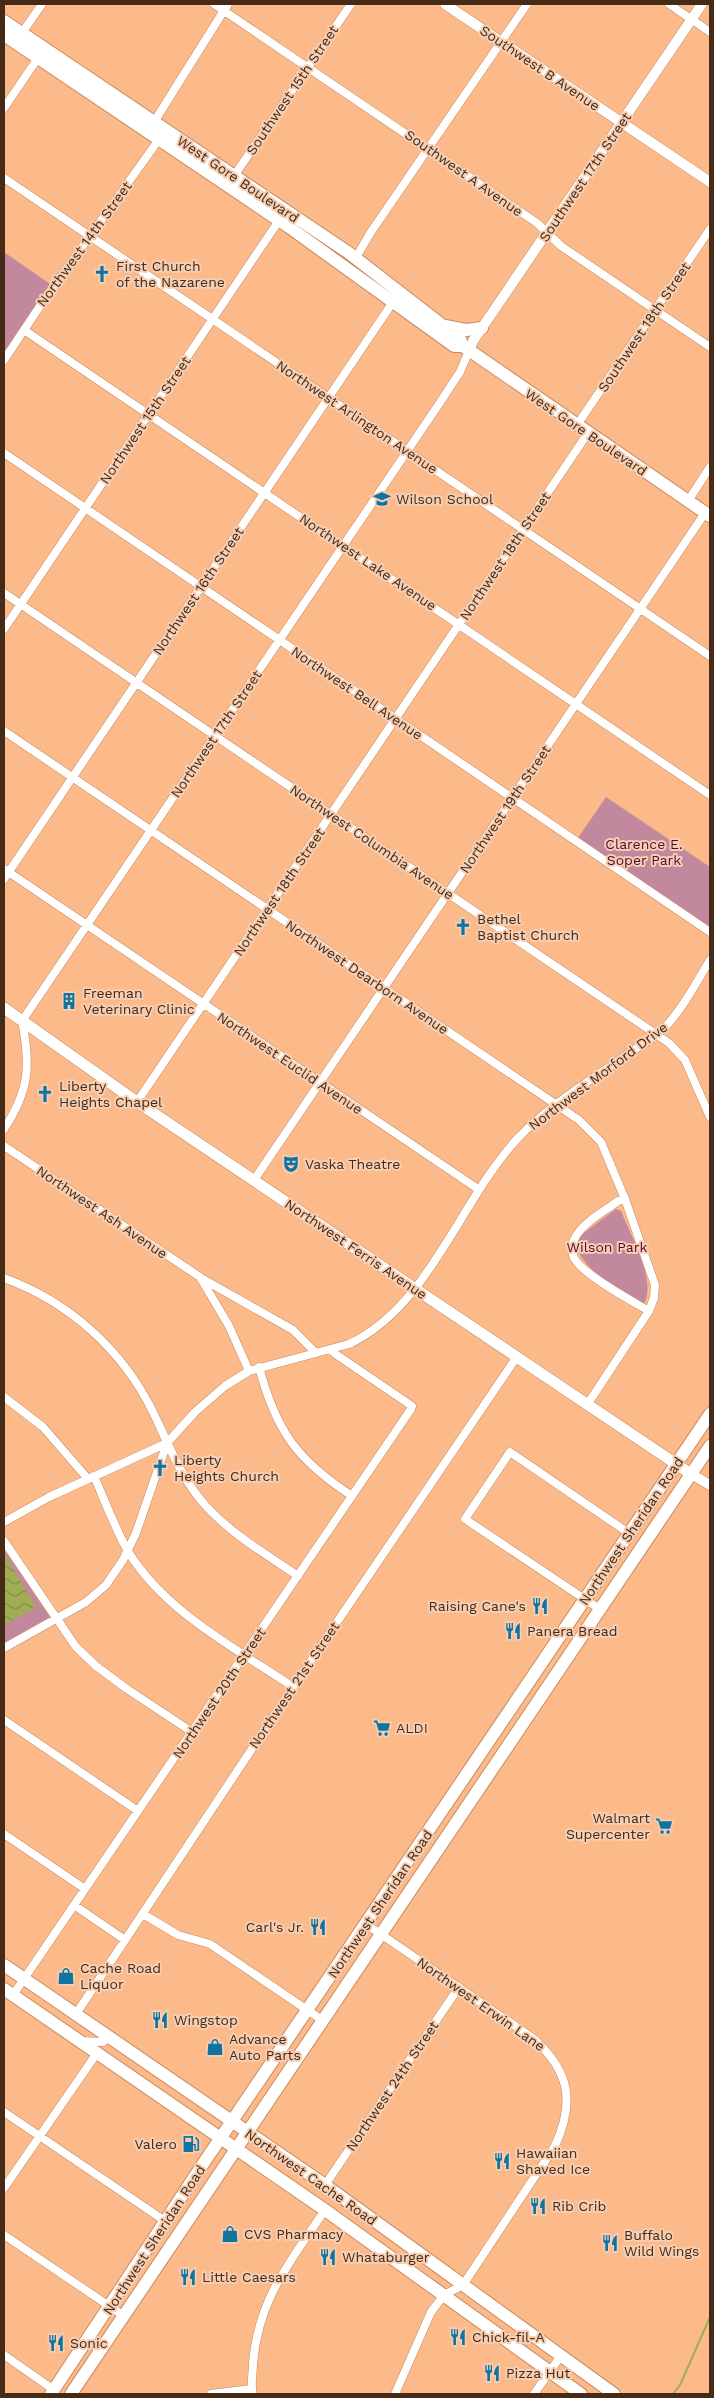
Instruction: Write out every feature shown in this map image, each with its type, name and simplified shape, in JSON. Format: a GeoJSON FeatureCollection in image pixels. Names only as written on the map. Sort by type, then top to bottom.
{"type":"FeatureCollection","features":[{"type":"Feature","properties":{"kind":"main road","name":"West Gore Boulevard"},"geometry":{"type":"LineString","coordinates":[[4,21],[154,122],[162,135],[234,176],[393,302],[454,346],[466,349],[708,514]]}},
{"type":"Feature","properties":{"kind":"main road"},"geometry":{"type":"LineString","coordinates":[[4,29],[16,37],[22,33]]}},
{"type":"Feature","properties":{"kind":"main road","name":"West Gore Boulevard"},"geometry":{"type":"LineString","coordinates":[[4,35],[162,135],[282,215],[355,258],[460,338],[466,349]]}},
{"type":"Feature","properties":{"kind":"main road"},"geometry":{"type":"LineString","coordinates":[[443,325],[466,330],[482,328]]}},
{"type":"Feature","properties":{"kind":"main road","name":"Northwest Ferris Avenue"},"geometry":{"type":"LineString","coordinates":[[4,1008],[137,1102],[691,1474]]}},
{"type":"Feature","properties":{"kind":"main road","name":"Northwest Sheridan Road"},"geometry":{"type":"LineString","coordinates":[[52,2392],[110,2307],[165,2221],[710,1414]]}},
{"type":"Feature","properties":{"kind":"main road","name":"Northwest Sheridan Road"},"geometry":{"type":"LineString","coordinates":[[71,2394],[710,1446]]}},
{"type":"Feature","properties":{"kind":"main road"},"geometry":{"type":"LineString","coordinates":[[554,1679],[549,1674],[548,1669],[565,1640],[568,1624]]}},
{"type":"Feature","properties":{"kind":"main road"},"geometry":{"type":"LineString","coordinates":[[503,1753],[506,1740],[546,1677],[538,1668]]}},
{"type":"Feature","properties":{"kind":"main road","name":"Northwest Cache Road"},"geometry":{"type":"LineString","coordinates":[[4,1965],[325,2185],[560,2357],[614,2394]]}},
{"type":"Feature","properties":{"kind":"main road","name":"Northwest Cache Road"},"geometry":{"type":"LineString","coordinates":[[8,1992],[325,2210],[581,2394]]}},
{"type":"Feature","properties":{"kind":"street"},"geometry":{"type":"LineString","coordinates":[[22,33],[42,4]]}},
{"type":"Feature","properties":{"kind":"street","name":"Southwest A Avenue"},"geometry":{"type":"LineString","coordinates":[[214,4],[226,7],[308,66],[537,223],[561,246],[710,348]]}},
{"type":"Feature","properties":{"kind":"street","name":"Southwest 15th Street"},"geometry":{"type":"LineString","coordinates":[[234,176],[350,4]]}},
{"type":"Feature","properties":{"kind":"street","name":"Southwest B Avenue"},"geometry":{"type":"LineString","coordinates":[[445,4],[710,182]]}},
{"type":"Feature","properties":{"kind":"street"},"geometry":{"type":"LineString","coordinates":[[355,258],[527,4]]}},
{"type":"Feature","properties":{"kind":"street"},"geometry":{"type":"LineString","coordinates":[[669,4],[710,32]]}},
{"type":"Feature","properties":{"kind":"street","name":"Southwest 17th Street"},"geometry":{"type":"LineString","coordinates":[[466,349],[702,4]]}},
{"type":"Feature","properties":{"kind":"street"},"geometry":{"type":"LineString","coordinates":[[154,122],[226,7]]}},
{"type":"Feature","properties":{"kind":"street"},"geometry":{"type":"LineString","coordinates":[[4,108],[38,58]]}},
{"type":"Feature","properties":{"kind":"street","name":"Northwest 14th Street"},"geometry":{"type":"LineString","coordinates":[[4,360],[162,135]]}},
{"type":"Feature","properties":{"kind":"street","name":"Northwest Arlington Avenue"},"geometry":{"type":"LineString","coordinates":[[4,178],[710,656]]}},
{"type":"Feature","properties":{"kind":"street","name":"Northwest 15th Street"},"geometry":{"type":"LineString","coordinates":[[4,629],[282,215]]}},
{"type":"Feature","properties":{"kind":"street","name":"Southwest 18th Street"},"geometry":{"type":"LineString","coordinates":[[577,426],[710,229]]}},
{"type":"Feature","properties":{"kind":"street","name":"Northwest 16th Street"},"geometry":{"type":"LineString","coordinates":[[5,874],[72,778],[393,302]]}},
{"type":"Feature","properties":{"kind":"street","name":"Northwest Lake Avenue"},"geometry":{"type":"LineString","coordinates":[[24,330],[344,545],[710,795]]}},
{"type":"Feature","properties":{"kind":"street","name":"Northwest 17th Street"},"geometry":{"type":"LineString","coordinates":[[22,1021],[460,372],[466,349]]}},
{"type":"Feature","properties":{"kind":"street","name":"Northwest 18th Street"},"geometry":{"type":"LineString","coordinates":[[137,1102],[588,433]]}},
{"type":"Feature","properties":{"kind":"street","name":"Northwest Bell Avenue"},"geometry":{"type":"LineString","coordinates":[[4,453],[710,932]]}},
{"type":"Feature","properties":{"kind":"street"},"geometry":{"type":"LineString","coordinates":[[688,501],[710,467]]}},
{"type":"Feature","properties":{"kind":"street","name":"Northwest 19th Street"},"geometry":{"type":"LineString","coordinates":[[254,1180],[640,609],[708,514]]}},
{"type":"Feature","properties":{"kind":"street","name":"Northwest Columbia Avenue"},"geometry":{"type":"LineString","coordinates":[[4,593],[669,1043],[684,1060],[702,1093],[710,1117]]}},
{"type":"Feature","properties":{"kind":"street","name":"Northwest Dearborn Avenue"},"geometry":{"type":"LineString","coordinates":[[4,732],[558,1105],[579,1120],[601,1142],[655,1285],[654,1298],[649,1312],[587,1405]]}},
{"type":"Feature","properties":{"kind":"street","name":"Northwest Euclid Avenue"},"geometry":{"type":"LineString","coordinates":[[5,874],[87,926],[478,1189]]}},
{"type":"Feature","properties":{"kind":"street","name":"Northwest Morford Drive"},"geometry":{"type":"LineString","coordinates":[[167,1443],[209,1399],[249,1371],[333,1349],[372,1331],[414,1288],[488,1173],[518,1138],[558,1105],[666,1026],[710,960]]}},
{"type":"Feature","properties":{"kind":"street"},"geometry":{"type":"LineString","coordinates":[[4,1129],[18,1106],[27,1078],[28,1054],[22,1021]]}},
{"type":"Feature","properties":{"kind":"street"},"geometry":{"type":"LineString","coordinates":[[702,1093],[710,1093]]}},
{"type":"Feature","properties":{"kind":"street","name":"Northwest Ash Avenue"},"geometry":{"type":"LineString","coordinates":[[4,1146],[200,1277],[293,1330],[316,1353]]}},
{"type":"Feature","properties":{"kind":"street"},"geometry":{"type":"LineString","coordinates":[[624,1199],[603,1212],[577,1234],[572,1246],[573,1256],[579,1264],[601,1281],[649,1312]]}},
{"type":"Feature","properties":{"kind":"street","name":"Northwest Ash Avenue"},"geometry":{"type":"LineString","coordinates":[[200,1277],[229,1326],[249,1371]]}},
{"type":"Feature","properties":{"kind":"street"},"geometry":{"type":"LineString","coordinates":[[4,1278],[53,1301],[95,1334],[127,1370],[153,1411],[167,1443],[199,1498],[218,1518],[254,1547],[298,1576]]}},
{"type":"Feature","properties":{"kind":"street","name":"Northwest 20th Street"},"geometry":{"type":"LineString","coordinates":[[8,1992],[24,1979],[412,1406],[349,1364],[333,1349]]}},
{"type":"Feature","properties":{"kind":"street","name":"Northwest 21st Street"},"geometry":{"type":"LineString","coordinates":[[76,2014],[293,1687],[516,1358]]}},
{"type":"Feature","properties":{"kind":"street"},"geometry":{"type":"LineString","coordinates":[[259,1367],[274,1413],[288,1439],[318,1472],[352,1496]]}},
{"type":"Feature","properties":{"kind":"street"},"geometry":{"type":"LineString","coordinates":[[4,1397],[42,1427],[91,1478],[128,1551],[163,1595],[182,1611],[293,1687]]}},
{"type":"Feature","properties":{"kind":"street"},"geometry":{"type":"LineString","coordinates":[[4,1522],[49,1497],[167,1443]]}},
{"type":"Feature","properties":{"kind":"street"},"geometry":{"type":"LineString","coordinates":[[4,1648],[57,1619],[97,1594],[115,1575],[128,1551],[167,1443]]}},
{"type":"Feature","properties":{"kind":"street"},"geometry":{"type":"LineString","coordinates":[[601,1610],[465,1519],[510,1452],[630,1534]]}},
{"type":"Feature","properties":{"kind":"street","name":"Northwest Ferris Avenue"},"geometry":{"type":"LineString","coordinates":[[691,1474],[710,1485]]}},
{"type":"Feature","properties":{"kind":"street"},"geometry":{"type":"LineString","coordinates":[[4,1541],[76,1647],[96,1666],[192,1732]]}},
{"type":"Feature","properties":{"kind":"street"},"geometry":{"type":"LineString","coordinates":[[4,1720],[138,1811]]}},
{"type":"Feature","properties":{"kind":"street"},"geometry":{"type":"LineString","coordinates":[[4,1834],[85,1889]]}},
{"type":"Feature","properties":{"kind":"street"},"geometry":{"type":"LineString","coordinates":[[74,1905],[125,1940]]}},
{"type":"Feature","properties":{"kind":"street"},"geometry":{"type":"LineString","coordinates":[[143,1914],[178,1935],[210,1944],[322,2020]]}},
{"type":"Feature","properties":{"kind":"street","name":"Northwest Erwin Lane"},"geometry":{"type":"LineString","coordinates":[[366,1924],[534,2039],[549,2053],[562,2074],[567,2097],[565,2122],[555,2146],[463,2285]]}},
{"type":"Feature","properties":{"kind":"street","name":"Northwest 24th Street"},"geometry":{"type":"LineString","coordinates":[[325,2185],[459,1987]]}},
{"type":"Feature","properties":{"kind":"street"},"geometry":{"type":"LineString","coordinates":[[78,2040],[103,2042],[108,2036]]}},
{"type":"Feature","properties":{"kind":"street"},"geometry":{"type":"LineString","coordinates":[[4,2188],[97,2053]]}},
{"type":"Feature","properties":{"kind":"street"},"geometry":{"type":"LineString","coordinates":[[4,2112],[165,2221]]}},
{"type":"Feature","properties":{"kind":"street"},"geometry":{"type":"LineString","coordinates":[[211,2394],[252,2391],[255,2339],[262,2312],[270,2295],[325,2210]]}},
{"type":"Feature","properties":{"kind":"street"},"geometry":{"type":"LineString","coordinates":[[4,2235],[124,2316]]}},
{"type":"Feature","properties":{"kind":"street"},"geometry":{"type":"LineString","coordinates":[[395,2394],[431,2312],[444,2295],[463,2285]]}},
{"type":"Feature","properties":{"kind":"street"},"geometry":{"type":"LineString","coordinates":[[4,2355],[52,2392]]}},
{"type":"Feature","properties":{"kind":"street"},"geometry":{"type":"LineString","coordinates":[[534,2394],[560,2357]]}},
{"type":"Feature","properties":{"kind":"green space"},"geometry":{"type":"Polygon","coordinates":[[[4,252],[50,284],[4,352],[4,252]]]}},
{"type":"Feature","properties":{"kind":"green space","name":"Clarence E. Soper Park"},"geometry":{"type":"Polygon","coordinates":[[[606,797],[710,867],[710,927],[578,838],[606,797]]]}},
{"type":"Feature","properties":{"kind":"green space","name":"Wilson Park"},"geometry":{"type":"Polygon","coordinates":[[[616,1209],[621,1211],[636,1244],[645,1271],[647,1294],[644,1304],[596,1273],[581,1257],[576,1247],[581,1235],[616,1209]]]}},
{"type":"Feature","properties":{"kind":"green space"},"geometry":{"type":"Polygon","coordinates":[[[4,1549],[50,1617],[4,1643],[4,1549]]]}},
{"type":"Feature","properties":{"kind":"water"},"geometry":{"type":"Polygon","coordinates":[[[4,1554],[36,1607],[4,1625],[4,1554]]]}},
{"type":"Feature","properties":{"kind":"waterway"},"geometry":{"type":"LineString","coordinates":[[673,2394],[680,2385],[710,2317]]}},
{"type":"Feature","properties":{"kind":"place","name":"First Church of the Nazarene"},"geometry":{"type":"Point","coordinates":[102,274]}},
{"type":"Feature","properties":{"kind":"place","name":"Wilson School"},"geometry":{"type":"Point","coordinates":[382,499]}},
{"type":"Feature","properties":{"kind":"place","name":"Bethel Baptist Church"},"geometry":{"type":"Point","coordinates":[463,927]}},
{"type":"Feature","properties":{"kind":"place","name":"Freeman Veterinary Clinic"},"geometry":{"type":"Point","coordinates":[69,1001]}},
{"type":"Feature","properties":{"kind":"place","name":"Liberty Heights Chapel"},"geometry":{"type":"Point","coordinates":[45,1094]}},
{"type":"Feature","properties":{"kind":"place","name":"Vaska Theatre"},"geometry":{"type":"Point","coordinates":[291,1164]}},
{"type":"Feature","properties":{"kind":"place","name":"Liberty Heights Church"},"geometry":{"type":"Point","coordinates":[160,1468]}},
{"type":"Feature","properties":{"kind":"place","name":"Raising Cane's"},"geometry":{"type":"Point","coordinates":[540,1606]}},
{"type":"Feature","properties":{"kind":"place","name":"Panera Bread"},"geometry":{"type":"Point","coordinates":[513,1631]}},
{"type":"Feature","properties":{"kind":"place","name":"ALDI"},"geometry":{"type":"Point","coordinates":[382,1728]}},
{"type":"Feature","properties":{"kind":"place","name":"Walmart Supercenter"},"geometry":{"type":"Point","coordinates":[664,1826]}},
{"type":"Feature","properties":{"kind":"place","name":"Carl's Jr."},"geometry":{"type":"Point","coordinates":[318,1927]}},
{"type":"Feature","properties":{"kind":"place","name":"Cache Road Liquor"},"geometry":{"type":"Point","coordinates":[66,1976]}},
{"type":"Feature","properties":{"kind":"place","name":"Wingstop"},"geometry":{"type":"Point","coordinates":[160,2020]}},
{"type":"Feature","properties":{"kind":"place","name":"Advance Auto Parts"},"geometry":{"type":"Point","coordinates":[215,2047]}},
{"type":"Feature","properties":{"kind":"place","name":"Valero"},"geometry":{"type":"Point","coordinates":[191,2144]}},
{"type":"Feature","properties":{"kind":"place","name":"Hawaiian Shaved Ice"},"geometry":{"type":"Point","coordinates":[502,2161]}},
{"type":"Feature","properties":{"kind":"place","name":"Rib Crib"},"geometry":{"type":"Point","coordinates":[538,2206]}},
{"type":"Feature","properties":{"kind":"place","name":"CVS Pharmacy"},"geometry":{"type":"Point","coordinates":[230,2234]}},
{"type":"Feature","properties":{"kind":"place","name":"Buffalo Wild Wings"},"geometry":{"type":"Point","coordinates":[610,2243]}},
{"type":"Feature","properties":{"kind":"place","name":"Whataburger"},"geometry":{"type":"Point","coordinates":[328,2257]}},
{"type":"Feature","properties":{"kind":"place","name":"Little Caesars"},"geometry":{"type":"Point","coordinates":[188,2277]}},
{"type":"Feature","properties":{"kind":"place","name":"Chick-fil-A"},"geometry":{"type":"Point","coordinates":[458,2337]}},
{"type":"Feature","properties":{"kind":"place","name":"Sonic"},"geometry":{"type":"Point","coordinates":[56,2343]}},
{"type":"Feature","properties":{"kind":"place","name":"Pizza Hut"},"geometry":{"type":"Point","coordinates":[492,2373]}}]}
